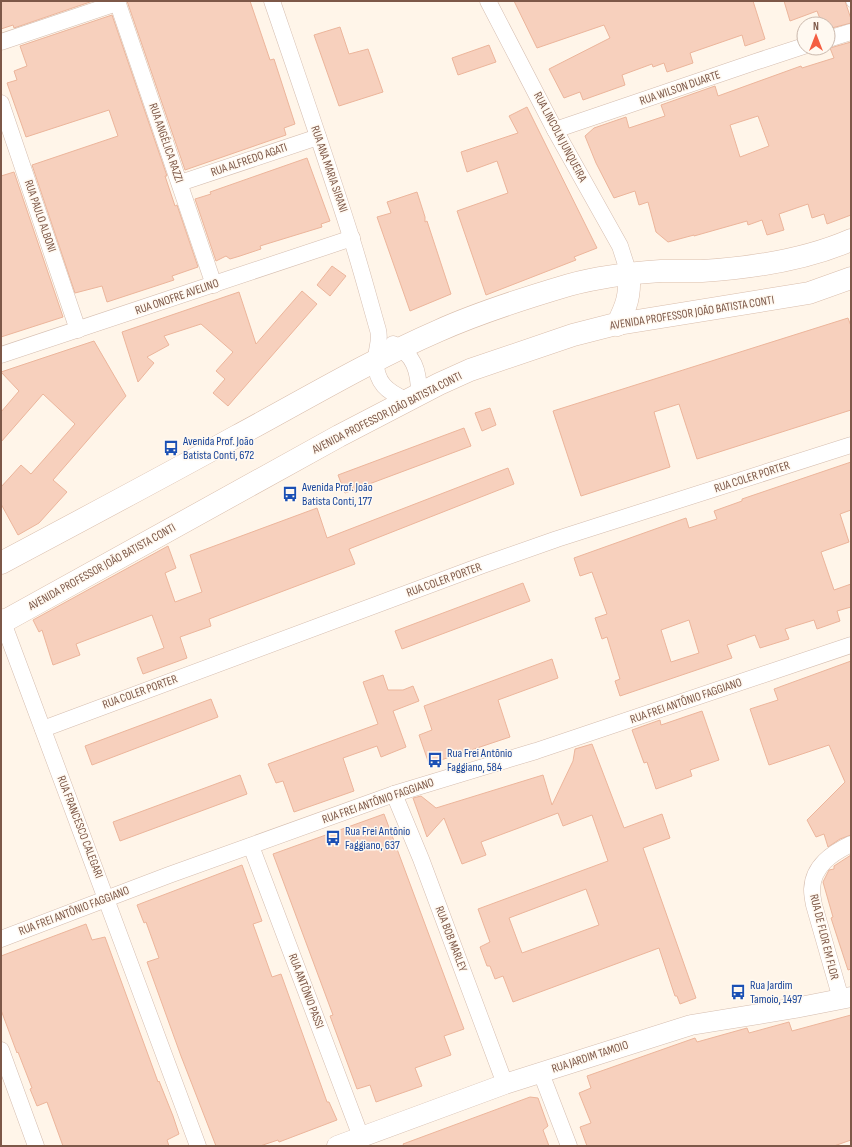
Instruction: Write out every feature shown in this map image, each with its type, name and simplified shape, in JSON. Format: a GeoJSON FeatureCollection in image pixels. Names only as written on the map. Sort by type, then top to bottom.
{"type":"FeatureCollection","features":[{"type":"Feature","properties":{"kind":"main road"},"geometry":{"type":"LineString","coordinates":[[1,563],[112,505],[376,360],[438,331],[484,313],[571,285],[629,274],[663,271],[702,271],[740,267],[807,255],[832,248],[851,240]]}},
{"type":"Feature","properties":{"kind":"main road"},"geometry":{"type":"LineString","coordinates":[[618,324],[627,302],[630,287],[629,274]]}},
{"type":"Feature","properties":{"kind":"main road","name":"AVENIDA PROFESSOR JOÃO BATISTA CONTI"},"geometry":{"type":"LineString","coordinates":[[2,620],[413,397],[470,370],[573,335],[618,324],[809,294],[851,278]]}},
{"type":"Feature","properties":{"kind":"street","name":"RUA ANA MARIA SIRANI"},"geometry":{"type":"LineString","coordinates":[[272,1],[352,238],[380,338],[376,360],[378,373],[382,384],[392,394],[413,397]]}},
{"type":"Feature","properties":{"kind":"street","name":"RUA LINCOLN JUNQUEIRA"},"geometry":{"type":"LineString","coordinates":[[488,1],[555,130],[620,246],[629,274]]}},
{"type":"Feature","properties":{"kind":"street"},"geometry":{"type":"LineString","coordinates":[[1,42],[117,2]]}},
{"type":"Feature","properties":{"kind":"street","name":"RUA ANGÉLICA RAZZI"},"geometry":{"type":"LineString","coordinates":[[117,2],[214,285]]}},
{"type":"Feature","properties":{"kind":"street"},"geometry":{"type":"LineString","coordinates":[[836,37],[851,32]]}},
{"type":"Feature","properties":{"kind":"street","name":"RUA WILSON DUARTE"},"geometry":{"type":"LineString","coordinates":[[555,130],[796,49]]}},
{"type":"Feature","properties":{"kind":"street","name":"RUA PAULO ALBONI"},"geometry":{"type":"LineString","coordinates":[[1,103],[4,124],[78,330]]}},
{"type":"Feature","properties":{"kind":"street","name":"RUA ALFREDO AGATI"},"geometry":{"type":"LineString","coordinates":[[180,183],[318,137]]}},
{"type":"Feature","properties":{"kind":"street","name":"RUA ONOFRE AVELINO"},"geometry":{"type":"LineString","coordinates":[[1,355],[352,238]]}},
{"type":"Feature","properties":{"kind":"street"},"geometry":{"type":"LineString","coordinates":[[380,338],[401,348],[411,358],[418,372],[413,397]]}},
{"type":"Feature","properties":{"kind":"street","name":"RUA COLER PORTER"},"geometry":{"type":"LineString","coordinates":[[43,729],[482,565],[564,537],[851,445]]}},
{"type":"Feature","properties":{"kind":"street","name":"RUA FRANCESCO CALEGARI"},"geometry":{"type":"LineString","coordinates":[[2,620],[198,1146]]}},
{"type":"Feature","properties":{"kind":"street","name":"RUA FREI ANTÔNIO FAGGIANO"},"geometry":{"type":"LineString","coordinates":[[1,938],[106,898],[394,794],[536,752],[851,645]]}},
{"type":"Feature","properties":{"kind":"street","name":"RUA BOB MARLEY"},"geometry":{"type":"LineString","coordinates":[[394,794],[505,1084]]}},
{"type":"Feature","properties":{"kind":"street","name":"RUA DE FLOR EM FLOR"},"geometry":{"type":"LineString","coordinates":[[846,998],[814,905],[812,890],[814,878],[823,864],[834,853],[851,844]]}},
{"type":"Feature","properties":{"kind":"street","name":"RUA ANTÔNIO PASSI"},"geometry":{"type":"LineString","coordinates":[[251,846],[362,1137]]}},
{"type":"Feature","properties":{"kind":"street","name":"RUA JARDIM TAMOIO"},"geometry":{"type":"LineString","coordinates":[[337,1146],[505,1084],[691,1025],[846,998]]}},
{"type":"Feature","properties":{"kind":"street"},"geometry":{"type":"LineString","coordinates":[[1,1050],[36,1146]]}},
{"type":"Feature","properties":{"kind":"street"},"geometry":{"type":"LineString","coordinates":[[541,1073],[569,1146]]}},
{"type":"Feature","properties":{"kind":"building"},"geometry":{"type":"Polygon","coordinates":[[[1,1],[93,1],[14,28],[13,25],[1,29],[1,1]]]}},
{"type":"Feature","properties":{"kind":"building"},"geometry":{"type":"Polygon","coordinates":[[[127,1],[250,1],[270,60],[274,59],[295,124],[284,128],[286,135],[185,170],[127,1]]]}},
{"type":"Feature","properties":{"kind":"building"},"geometry":{"type":"Polygon","coordinates":[[[514,1],[753,1],[765,39],[745,46],[742,35],[690,53],[693,63],[667,72],[664,63],[653,67],[652,64],[622,75],[625,85],[583,100],[580,92],[564,98],[549,69],[610,38],[604,25],[537,48],[514,1]]]}},
{"type":"Feature","properties":{"kind":"building"},"geometry":{"type":"Polygon","coordinates":[[[784,1],[845,1],[851,23],[836,27],[836,16],[819,16],[817,11],[804,16],[796,16],[796,19],[790,21],[784,1]]]}},
{"type":"Feature","properties":{"kind":"building"},"geometry":{"type":"Polygon","coordinates":[[[112,15],[167,176],[165,176],[175,206],[177,205],[198,267],[172,276],[174,280],[107,302],[102,286],[75,293],[32,165],[118,136],[109,110],[26,137],[7,83],[17,80],[14,71],[27,66],[20,46],[112,15]]]}},
{"type":"Feature","properties":{"kind":"building"},"geometry":{"type":"Polygon","coordinates":[[[340,27],[349,54],[368,49],[383,92],[339,106],[314,35],[340,27]]]}},
{"type":"Feature","properties":{"kind":"building"},"geometry":{"type":"Polygon","coordinates":[[[851,42],[851,215],[827,224],[824,214],[812,218],[808,204],[779,214],[784,230],[767,235],[762,220],[748,225],[747,221],[668,242],[656,232],[648,202],[639,205],[635,191],[614,198],[596,163],[585,136],[594,128],[626,117],[629,128],[665,116],[661,105],[715,86],[718,96],[801,66],[802,68],[834,58],[833,56],[836,56],[836,46],[851,42]],[[758,116],[730,125],[740,157],[769,146],[758,116]]]}},
{"type":"Feature","properties":{"kind":"building"},"geometry":{"type":"Polygon","coordinates":[[[489,45],[496,62],[458,75],[452,58],[489,45]]]}},
{"type":"Feature","properties":{"kind":"building"},"geometry":{"type":"Polygon","coordinates":[[[527,107],[597,248],[574,257],[576,260],[486,295],[457,211],[508,193],[497,161],[467,172],[461,152],[518,133],[509,116],[527,107]]]}},
{"type":"Feature","properties":{"kind":"building"},"geometry":{"type":"Polygon","coordinates":[[[307,158],[330,221],[321,224],[322,227],[260,246],[261,249],[230,259],[226,256],[216,261],[195,199],[211,194],[210,192],[307,158]]]}},
{"type":"Feature","properties":{"kind":"building"},"geometry":{"type":"Polygon","coordinates":[[[14,172],[63,317],[1,337],[1,176],[14,172]]]}},
{"type":"Feature","properties":{"kind":"building"},"geometry":{"type":"Polygon","coordinates":[[[417,192],[425,217],[425,222],[427,221],[451,294],[410,311],[377,217],[391,213],[387,202],[417,192]]]}},
{"type":"Feature","properties":{"kind":"building"},"geometry":{"type":"Polygon","coordinates":[[[332,266],[346,276],[330,296],[317,285],[332,266]]]}},
{"type":"Feature","properties":{"kind":"building"},"geometry":{"type":"Polygon","coordinates":[[[302,291],[317,304],[228,406],[213,393],[225,379],[216,371],[233,352],[201,324],[164,336],[169,345],[147,357],[154,363],[138,382],[122,332],[239,292],[256,344],[302,291]]]}},
{"type":"Feature","properties":{"kind":"building"},"geometry":{"type":"Polygon","coordinates":[[[848,318],[851,326],[851,410],[697,459],[679,404],[654,412],[670,467],[581,496],[553,411],[848,318]]]}},
{"type":"Feature","properties":{"kind":"building"},"geometry":{"type":"Polygon","coordinates":[[[94,341],[126,396],[53,480],[67,492],[39,523],[18,535],[1,504],[1,487],[21,465],[31,474],[75,424],[43,394],[1,442],[1,412],[19,391],[1,372],[94,341]]]}},
{"type":"Feature","properties":{"kind":"building"},"geometry":{"type":"Polygon","coordinates":[[[490,408],[496,425],[482,431],[475,413],[490,408]]]}},
{"type":"Feature","properties":{"kind":"building"},"geometry":{"type":"Polygon","coordinates":[[[464,428],[471,446],[345,493],[338,475],[464,428]]]}},
{"type":"Feature","properties":{"kind":"building"},"geometry":{"type":"Polygon","coordinates":[[[851,462],[851,510],[840,514],[849,542],[821,552],[834,590],[851,584],[851,607],[837,611],[840,621],[817,629],[814,620],[785,629],[789,639],[760,648],[755,635],[727,645],[732,658],[620,696],[615,681],[620,679],[607,637],[602,639],[595,618],[607,614],[592,572],[580,576],[574,558],[686,518],[689,528],[717,519],[714,511],[742,501],[742,499],[851,462]],[[689,620],[661,630],[671,662],[699,653],[689,620]]]}},
{"type":"Feature","properties":{"kind":"building"},"geometry":{"type":"Polygon","coordinates":[[[508,468],[514,484],[349,549],[355,564],[209,619],[211,626],[180,637],[187,658],[143,674],[137,658],[164,648],[152,615],[76,644],[80,655],[53,665],[42,630],[39,632],[33,620],[168,546],[176,568],[165,573],[175,602],[202,592],[190,555],[317,508],[327,538],[508,468]]]}},
{"type":"Feature","properties":{"kind":"building"},"geometry":{"type":"Polygon","coordinates":[[[523,583],[530,601],[402,649],[395,631],[523,583]]]}},
{"type":"Feature","properties":{"kind":"building"},"geometry":{"type":"Polygon","coordinates":[[[552,659],[558,678],[498,700],[510,737],[429,764],[419,735],[432,730],[424,706],[552,659]]]}},
{"type":"Feature","properties":{"kind":"building"},"geometry":{"type":"Polygon","coordinates":[[[851,661],[851,835],[840,839],[828,847],[824,834],[816,837],[807,820],[845,782],[829,745],[769,765],[750,709],[778,700],[774,689],[851,661]]]}},
{"type":"Feature","properties":{"kind":"building"},"geometry":{"type":"Polygon","coordinates":[[[383,675],[388,690],[403,690],[413,686],[419,701],[393,711],[406,747],[381,757],[377,746],[343,758],[354,791],[294,812],[283,781],[276,783],[268,764],[378,724],[363,682],[383,675]]]}},
{"type":"Feature","properties":{"kind":"building"},"geometry":{"type":"Polygon","coordinates":[[[211,699],[218,717],[92,765],[85,746],[211,699]]]}},
{"type":"Feature","properties":{"kind":"building"},"geometry":{"type":"Polygon","coordinates":[[[702,711],[719,760],[690,770],[692,776],[656,789],[647,762],[644,763],[632,730],[660,720],[661,725],[702,711]]]}},
{"type":"Feature","properties":{"kind":"building"},"geometry":{"type":"Polygon","coordinates":[[[592,744],[624,828],[662,814],[670,838],[643,848],[696,998],[680,1004],[677,996],[675,996],[659,948],[513,1002],[503,976],[495,979],[490,966],[487,966],[480,947],[490,942],[478,909],[608,861],[592,815],[563,826],[558,813],[481,842],[486,855],[462,864],[444,818],[427,837],[413,798],[421,796],[436,808],[543,775],[552,805],[573,761],[575,749],[592,744]],[[586,889],[509,918],[522,953],[599,925],[586,889]]]}},
{"type":"Feature","properties":{"kind":"building"},"geometry":{"type":"Polygon","coordinates":[[[240,775],[247,794],[120,841],[113,822],[240,775]]]}},
{"type":"Feature","properties":{"kind":"building"},"geometry":{"type":"Polygon","coordinates":[[[384,814],[464,1029],[444,1036],[451,1055],[415,1068],[422,1086],[376,1102],[370,1085],[357,1089],[330,1016],[333,1015],[273,854],[384,814]]]}},
{"type":"Feature","properties":{"kind":"building"},"geometry":{"type":"Polygon","coordinates":[[[851,855],[851,969],[848,970],[831,918],[833,917],[823,882],[829,870],[834,869],[834,866],[851,855]]]}},
{"type":"Feature","properties":{"kind":"building"},"geometry":{"type":"Polygon","coordinates":[[[242,865],[262,921],[253,924],[272,977],[281,974],[327,1102],[329,1102],[337,1120],[279,1142],[278,1140],[260,1146],[216,1146],[147,962],[159,958],[146,922],[144,923],[137,905],[242,865]]]}},
{"type":"Feature","properties":{"kind":"building"},"geometry":{"type":"Polygon","coordinates":[[[86,924],[92,940],[105,937],[158,1082],[159,1081],[173,1116],[179,1134],[167,1140],[169,1146],[63,1146],[47,1102],[37,1106],[30,1089],[32,1088],[1,1010],[1,956],[86,924]]]}},
{"type":"Feature","properties":{"kind":"building"},"geometry":{"type":"Polygon","coordinates":[[[851,1015],[851,1140],[834,1146],[587,1146],[580,1127],[591,1123],[579,1093],[591,1088],[587,1076],[695,1038],[697,1042],[747,1028],[749,1033],[789,1022],[792,1031],[851,1015]]]}},
{"type":"Feature","properties":{"kind":"building"},"geometry":{"type":"Polygon","coordinates":[[[530,1097],[538,1098],[548,1126],[543,1130],[549,1146],[404,1146],[403,1144],[530,1097]]]}},
{"type":"Feature","properties":{"kind":"place","name":"Avenida Prof. João Batista Conti, 672"},"geometry":{"type":"Point","coordinates":[171,448]}},
{"type":"Feature","properties":{"kind":"place","name":"Avenida Prof. João Batista Conti, 177"},"geometry":{"type":"Point","coordinates":[290,494]}},
{"type":"Feature","properties":{"kind":"place","name":"Rua Frei Antônio Faggiano, 584"},"geometry":{"type":"Point","coordinates":[435,760]}},
{"type":"Feature","properties":{"kind":"place","name":"Rua Frei Antônio Faggiano, 637"},"geometry":{"type":"Point","coordinates":[333,838]}},
{"type":"Feature","properties":{"kind":"place","name":"Rua Jardim Tamoio, 1497"},"geometry":{"type":"Point","coordinates":[738,992]}}]}
